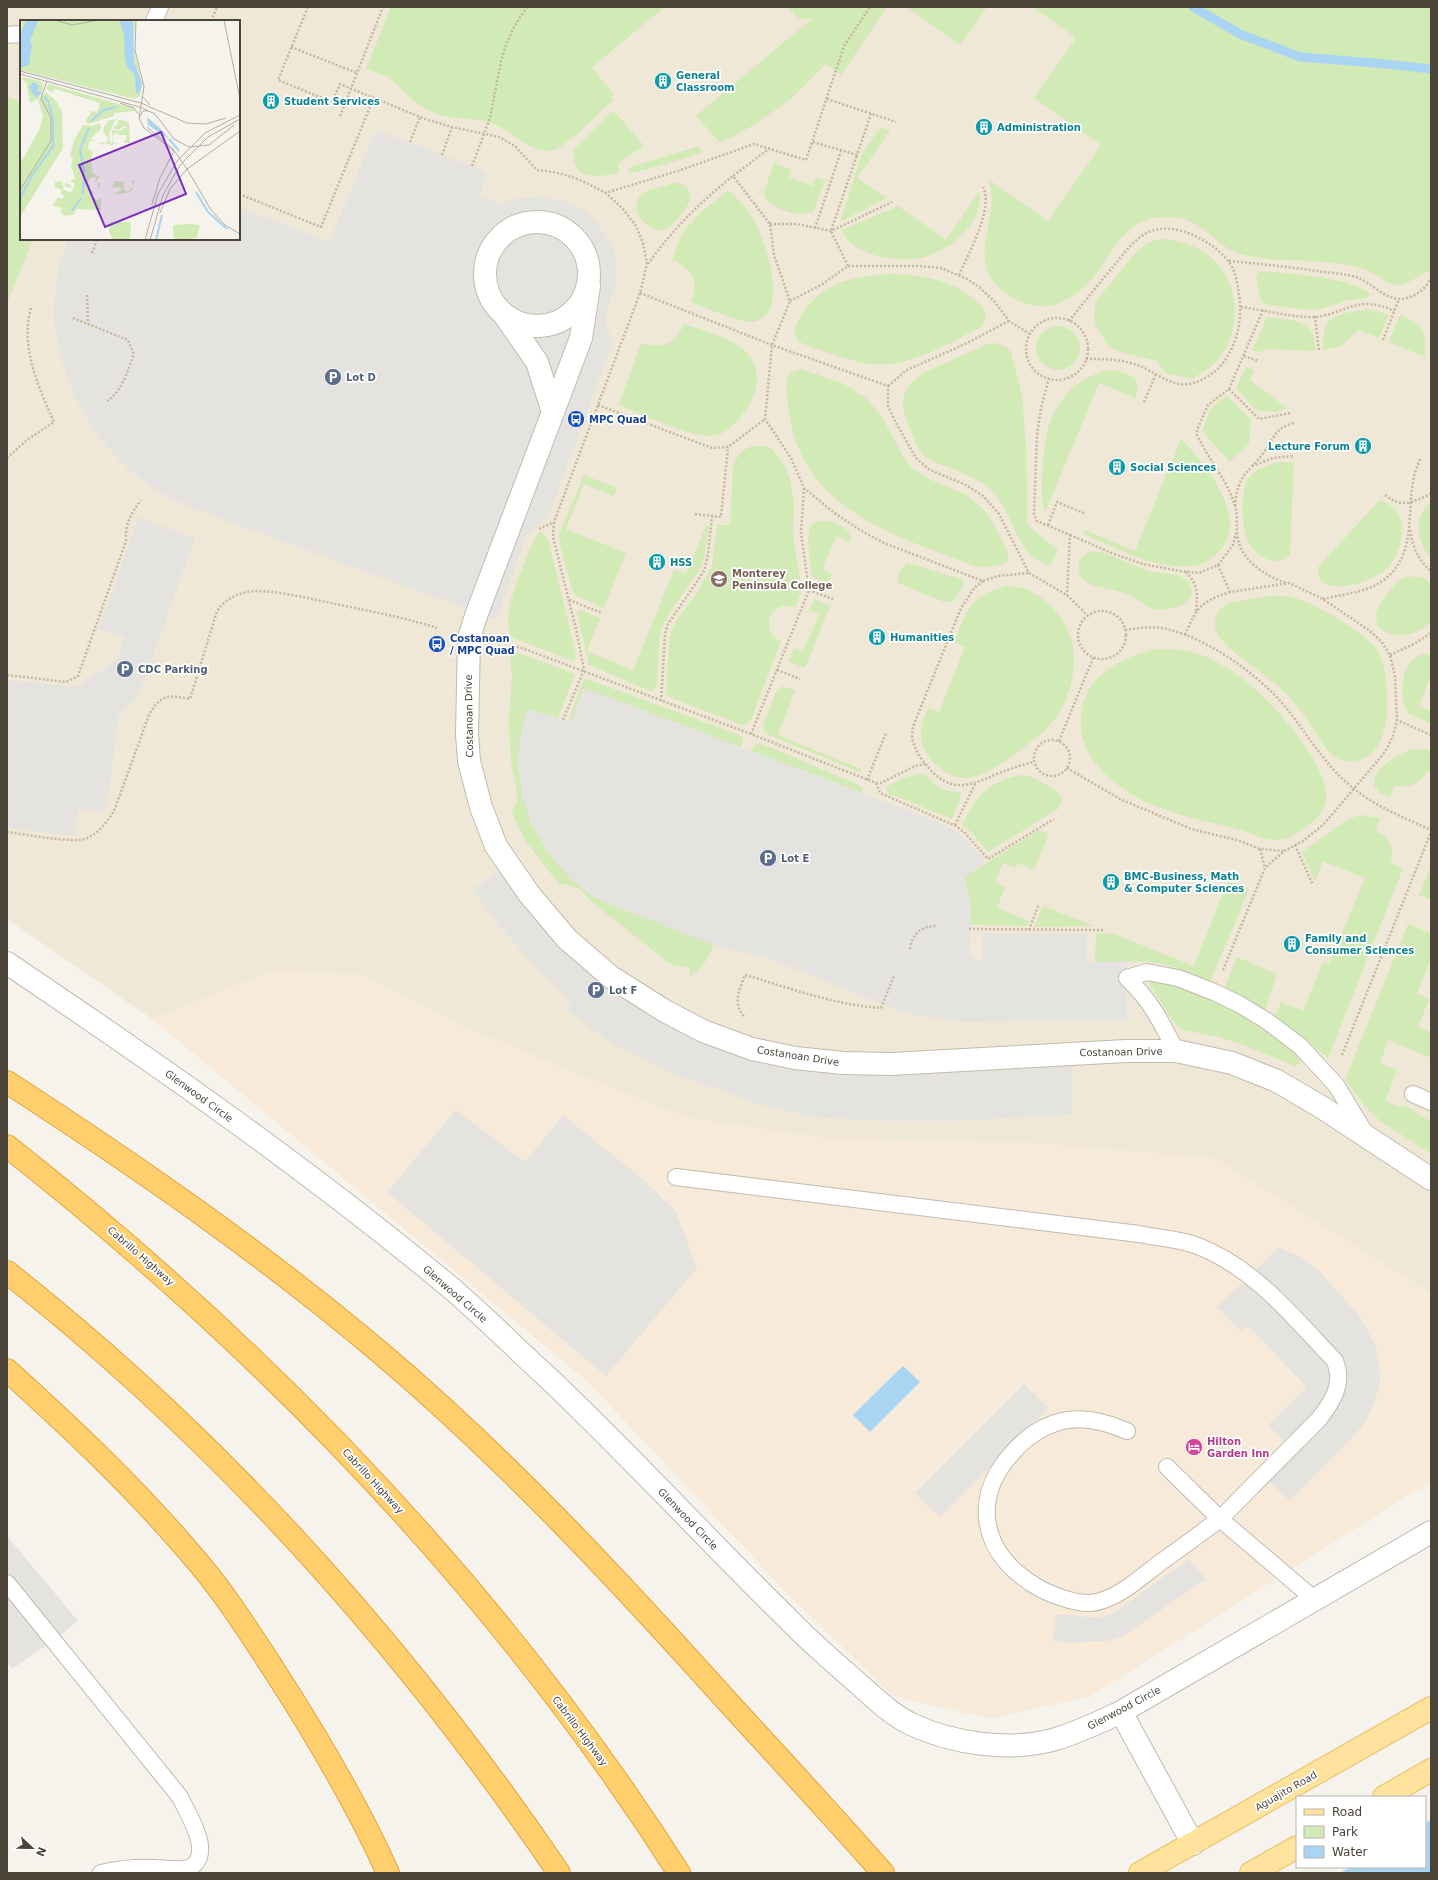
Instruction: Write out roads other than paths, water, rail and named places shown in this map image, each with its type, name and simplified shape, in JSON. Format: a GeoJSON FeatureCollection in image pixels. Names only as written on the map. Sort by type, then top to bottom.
{"type":"FeatureCollection","features":[{"type":"Feature","properties":{"kind":"highway"},"geometry":{"type":"LineString","coordinates":[[7,1082],[126,1159],[210,1219],[331,1312],[423,1390],[502,1462],[575,1535],[654,1619],[883,1873]]}},
{"type":"Feature","properties":{"kind":"highway","name":"Cabrillo Highway"},"geometry":{"type":"LineString","coordinates":[[7,1146],[105,1225],[180,1290],[281,1385],[378,1485],[468,1589],[550,1691],[595,1750],[678,1873]]}},
{"type":"Feature","properties":{"kind":"highway"},"geometry":{"type":"LineString","coordinates":[[7,1272],[74,1328],[176,1420],[275,1518],[411,1673],[494,1780],[560,1873]]}},
{"type":"Feature","properties":{"kind":"highway"},"geometry":{"type":"LineString","coordinates":[[7,1370],[118,1474],[152,1509],[208,1575],[249,1631],[309,1726],[344,1785],[388,1873]]}},
{"type":"Feature","properties":{"kind":"main road","name":"Aguajito Road"},"geometry":{"type":"LineString","coordinates":[[1140,1873],[1431,1708]]}},
{"type":"Feature","properties":{"kind":"main road"},"geometry":{"type":"LineString","coordinates":[[1386,1796],[1431,1770]]}},
{"type":"Feature","properties":{"kind":"main road"},"geometry":{"type":"LineString","coordinates":[[1251,1873],[1296,1848]]}},
{"type":"Feature","properties":{"kind":"street"},"geometry":{"type":"LineString","coordinates":[[505,316],[520,324],[538,327],[555,324],[570,316],[582,302],[589,286],[590,268],[585,252],[576,238],[562,227],[546,222],[529,222],[513,228],[499,238],[490,252],[485,269],[486,286],[493,303],[505,316],[537,362],[553,412]]}},
{"type":"Feature","properties":{"kind":"street","name":"Costanoan Drive"},"geometry":{"type":"LineString","coordinates":[[589,286],[581,338],[469,638],[467,734],[469,761],[481,807],[496,846],[529,894],[567,939],[611,977],[665,1011],[702,1030],[752,1049],[795,1058],[843,1064],[891,1064],[1047,1054],[1176,1051],[1232,1063],[1277,1081],[1323,1108],[1431,1179]]}},
{"type":"Feature","properties":{"kind":"street","name":"Glenwood Circle"},"geometry":{"type":"LineString","coordinates":[[7,963],[142,1055],[275,1152],[448,1286],[589,1418],[719,1551],[815,1646],[899,1718],[915,1726],[950,1738],[988,1743],[1021,1745],[1052,1740],[1079,1732],[1121,1712],[1431,1532]]}},
{"type":"Feature","properties":{"kind":"street"},"geometry":{"type":"LineString","coordinates":[[1121,1712],[1193,1844]]}},
{"type":"Feature","properties":{"kind":"lane"},"geometry":{"type":"LineString","coordinates":[[154,20],[160,7]]}},
{"type":"Feature","properties":{"kind":"lane"},"geometry":{"type":"LineString","coordinates":[[7,34],[20,34]]}},
{"type":"Feature","properties":{"kind":"lane"},"geometry":{"type":"LineString","coordinates":[[1176,1051],[1157,1014],[1144,994],[1128,978],[1147,972],[1178,978],[1214,992],[1239,1004],[1267,1021],[1300,1046],[1336,1085],[1368,1139]]}},
{"type":"Feature","properties":{"kind":"lane"},"geometry":{"type":"LineString","coordinates":[[1413,1094],[1431,1102]]}},
{"type":"Feature","properties":{"kind":"lane"},"geometry":{"type":"LineString","coordinates":[[676,1177],[1138,1234],[1197,1246],[1226,1260],[1253,1277],[1277,1299],[1335,1361],[1339,1370],[1339,1386],[1332,1402],[1319,1419],[1294,1446],[1220,1519],[1115,1595],[1091,1603],[1065,1599],[1041,1590],[1021,1577],[1001,1557],[990,1536],[986,1512],[990,1488],[1004,1462],[1022,1442],[1045,1427],[1068,1420],[1092,1420],[1112,1424],[1127,1431]]}},
{"type":"Feature","properties":{"kind":"lane"},"geometry":{"type":"LineString","coordinates":[[1167,1467],[1220,1519],[1314,1599]]}},
{"type":"Feature","properties":{"kind":"lane"},"geometry":{"type":"LineString","coordinates":[[7,1583],[180,1796],[197,1834],[201,1850],[197,1862],[190,1868],[176,1870],[156,1868],[117,1869],[101,1873]]}},
{"type":"Feature","properties":{"kind":"water"},"geometry":{"type":"Polygon","coordinates":[[[903,1366],[920,1382],[870,1432],[853,1415],[903,1366]]]}},
{"type":"Feature","properties":{"kind":"water"},"geometry":{"type":"Polygon","coordinates":[[[1431,1820],[1431,1873],[1340,1873],[1349,1868],[1426,1868],[1426,1822],[1431,1820]]]}},
{"type":"Feature","properties":{"kind":"waterway"},"geometry":{"type":"LineString","coordinates":[[1193,7],[1240,34],[1300,57],[1431,69]]}},
{"type":"Feature","properties":{"kind":"place","name":"General Classroom"},"geometry":{"type":"Point","coordinates":[663,81]}},
{"type":"Feature","properties":{"kind":"place","name":"Student Services"},"geometry":{"type":"Point","coordinates":[271,101]}},
{"type":"Feature","properties":{"kind":"place","name":"Administration"},"geometry":{"type":"Point","coordinates":[984,127]}},
{"type":"Feature","properties":{"kind":"place","name":"Lot D"},"geometry":{"type":"Point","coordinates":[333,377]}},
{"type":"Feature","properties":{"kind":"place","name":"MPC Quad"},"geometry":{"type":"Point","coordinates":[576,419]}},
{"type":"Feature","properties":{"kind":"place","name":"Lecture Forum"},"geometry":{"type":"Point","coordinates":[1363,446]}},
{"type":"Feature","properties":{"kind":"place","name":"Social Sciences"},"geometry":{"type":"Point","coordinates":[1117,467]}},
{"type":"Feature","properties":{"kind":"place","name":"HSS"},"geometry":{"type":"Point","coordinates":[657,562]}},
{"type":"Feature","properties":{"kind":"place","name":"Monterey Peninsula College"},"geometry":{"type":"Point","coordinates":[719,579]}},
{"type":"Feature","properties":{"kind":"place","name":"Humanities"},"geometry":{"type":"Point","coordinates":[877,637]}},
{"type":"Feature","properties":{"kind":"place","name":"Costanoan / MPC Quad"},"geometry":{"type":"Point","coordinates":[437,644]}},
{"type":"Feature","properties":{"kind":"place","name":"CDC Parking"},"geometry":{"type":"Point","coordinates":[125,669]}},
{"type":"Feature","properties":{"kind":"place","name":"Lot E"},"geometry":{"type":"Point","coordinates":[768,858]}},
{"type":"Feature","properties":{"kind":"place","name":"BMC-Business, Math & Computer Sciences"},"geometry":{"type":"Point","coordinates":[1111,882]}},
{"type":"Feature","properties":{"kind":"place","name":"Family and Consumer Sciences"},"geometry":{"type":"Point","coordinates":[1292,944]}},
{"type":"Feature","properties":{"kind":"place","name":"Lot F"},"geometry":{"type":"Point","coordinates":[596,990]}},
{"type":"Feature","properties":{"kind":"place","name":"Hilton Garden Inn"},"geometry":{"type":"Point","coordinates":[1194,1447]}}]}
